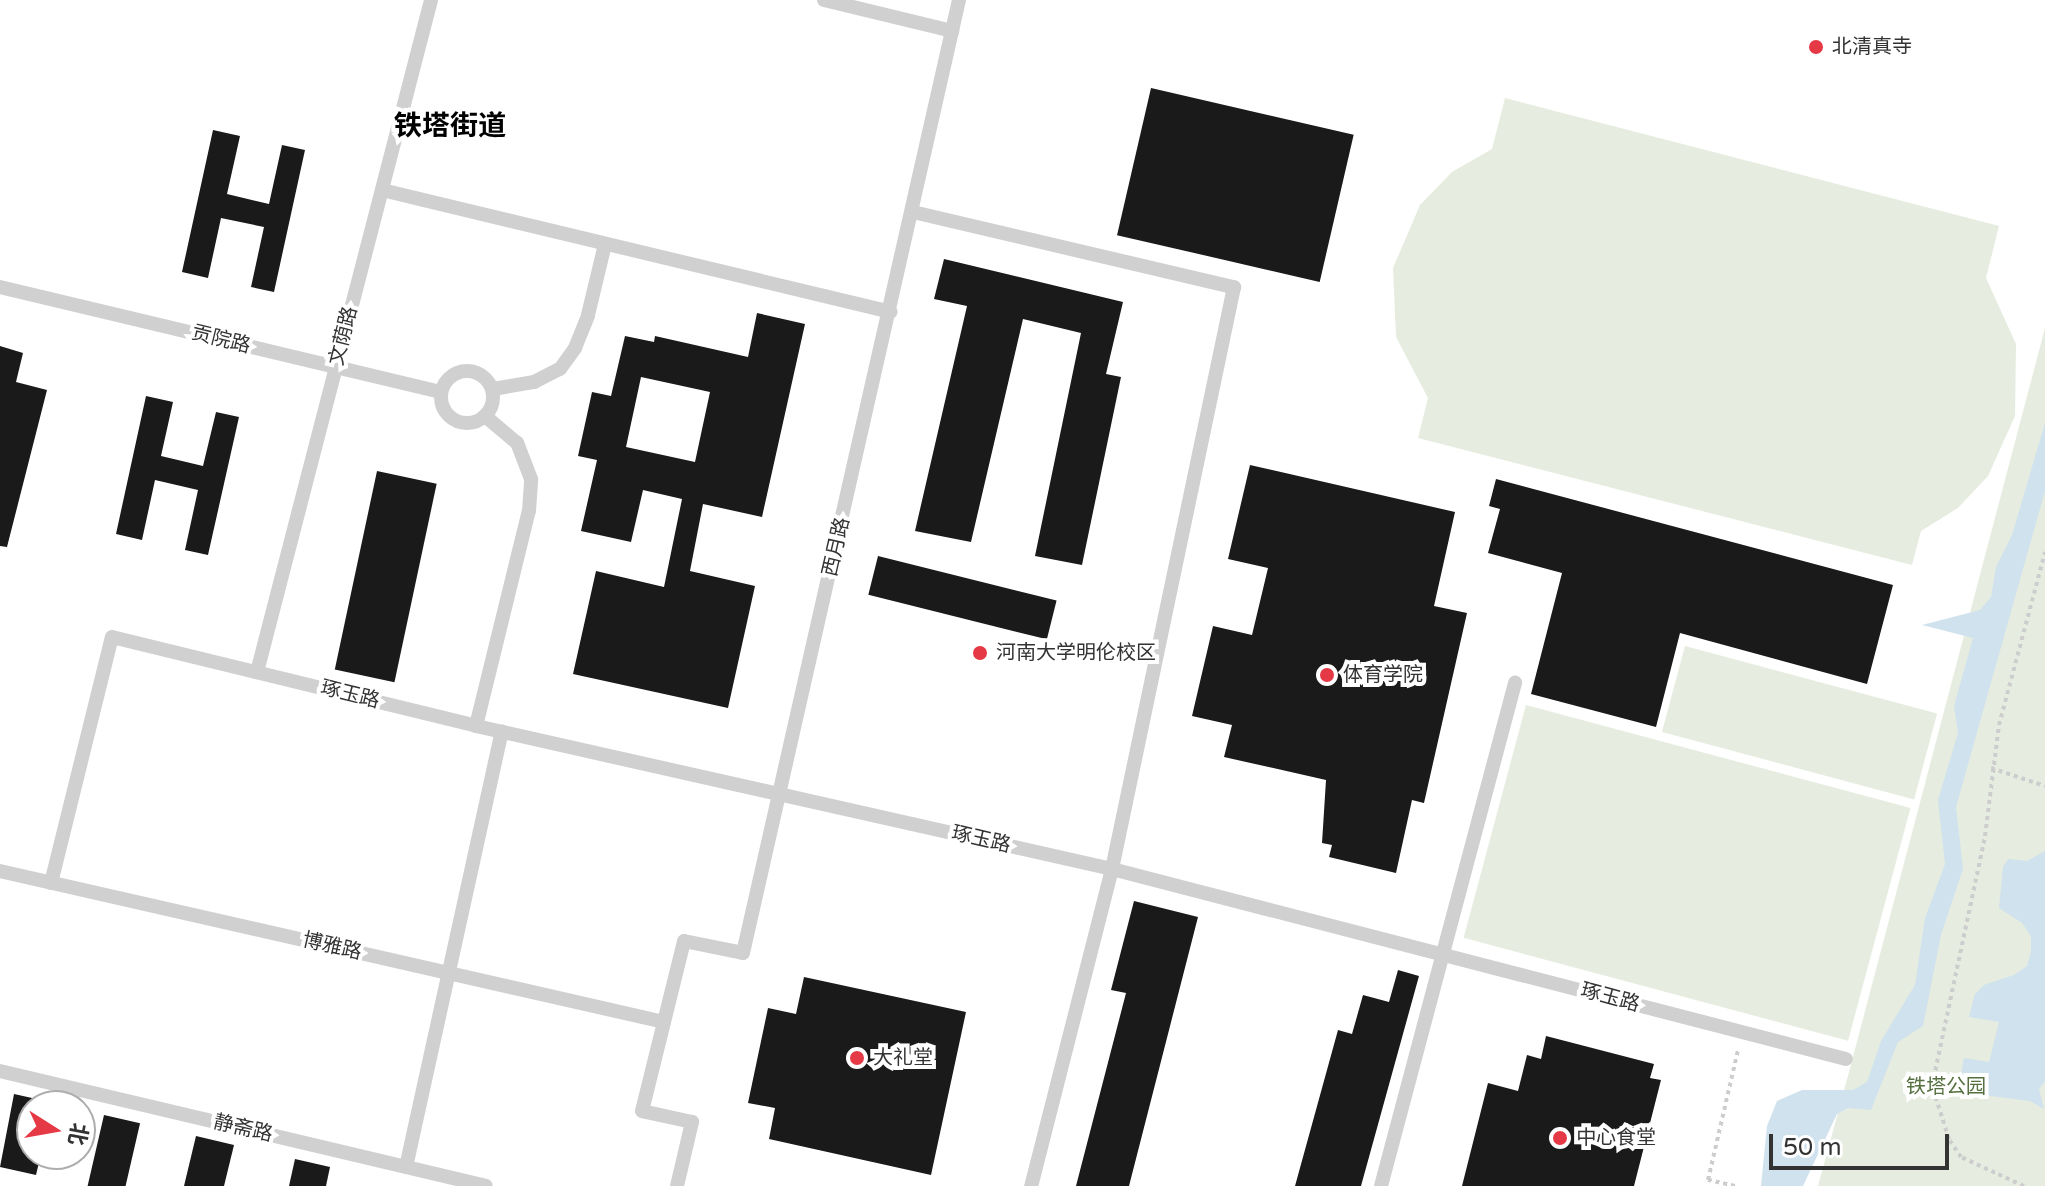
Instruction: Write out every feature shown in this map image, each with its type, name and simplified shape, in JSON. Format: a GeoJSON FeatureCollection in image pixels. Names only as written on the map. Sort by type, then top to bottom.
{"type":"FeatureCollection","features":[{"type":"Feature","properties":{"kind":"lane","name":"文荫路"},"geometry":{"type":"LineString","coordinates":[[257,672],[431,0]]}},
{"type":"Feature","properties":{"kind":"lane"},"geometry":{"type":"LineString","coordinates":[[824,0],[952,31]]}},
{"type":"Feature","properties":{"kind":"lane","name":"西月路"},"geometry":{"type":"LineString","coordinates":[[664,1022],[684,941],[743,953],[891,312],[959,0]]}},
{"type":"Feature","properties":{"kind":"lane"},"geometry":{"type":"LineString","coordinates":[[382,190],[891,312]]}},
{"type":"Feature","properties":{"kind":"lane"},"geometry":{"type":"LineString","coordinates":[[913,212],[1234,287],[1112,869],[1031,1186]]}},
{"type":"Feature","properties":{"kind":"lane"},"geometry":{"type":"LineString","coordinates":[[493,389],[534,382],[560,369],[575,348],[588,315],[605,244]]}},
{"type":"Feature","properties":{"kind":"lane","name":"贡院路"},"geometry":{"type":"LineString","coordinates":[[0,287],[441,392]]}},
{"type":"Feature","properties":{"kind":"lane"},"geometry":{"type":"LineString","coordinates":[[462,371],[480,373],[493,389],[485,416],[468,424],[452,419],[442,407],[441,392],[446,380],[462,371]]}},
{"type":"Feature","properties":{"kind":"lane"},"geometry":{"type":"LineString","coordinates":[[476,726],[529,511],[531,479],[517,443],[485,416]]}},
{"type":"Feature","properties":{"kind":"lane","name":"琢玉路"},"geometry":{"type":"LineString","coordinates":[[51,883],[112,637],[476,726],[1112,869],[1846,1059]]}},
{"type":"Feature","properties":{"kind":"lane"},"geometry":{"type":"LineString","coordinates":[[1381,1186],[1515,683]]}},
{"type":"Feature","properties":{"kind":"lane"},"geometry":{"type":"LineString","coordinates":[[406,1167],[502,731]]}},
{"type":"Feature","properties":{"kind":"lane","name":"博雅路"},"geometry":{"type":"LineString","coordinates":[[0,871],[664,1022]]}},
{"type":"Feature","properties":{"kind":"lane"},"geometry":{"type":"LineString","coordinates":[[664,1022],[642,1111],[692,1122],[677,1186]]}},
{"type":"Feature","properties":{"kind":"lane","name":"静斋路"},"geometry":{"type":"LineString","coordinates":[[0,1071],[486,1186]]}},
{"type":"Feature","properties":{"kind":"path"},"geometry":{"type":"LineString","coordinates":[[2024,1186],[1961,1157],[1949,1139],[1932,1086],[1985,836],[1991,768],[2017,642],[2045,552]]}},
{"type":"Feature","properties":{"kind":"path"},"geometry":{"type":"LineString","coordinates":[[1991,768],[2045,786]]}},
{"type":"Feature","properties":{"kind":"path"},"geometry":{"type":"LineString","coordinates":[[1735,1186],[1708,1180],[1742,1032]]}},
{"type":"Feature","properties":{"kind":"green space"},"geometry":{"type":"Polygon","coordinates":[[[1505,98],[1999,226],[1986,278],[2016,344],[2015,416],[1988,476],[1958,508],[1921,531],[1912,565],[1418,438],[1428,398],[1396,337],[1393,268],[1420,205],[1452,172],[1492,149],[1505,98]]]}},
{"type":"Feature","properties":{"kind":"green space","name":"铁塔公园"},"geometry":{"type":"Polygon","coordinates":[[[2045,328],[2045,1186],[1818,1186],[1849,1072],[2045,328]]]}},
{"type":"Feature","properties":{"kind":"green space"},"geometry":{"type":"Polygon","coordinates":[[[1685,646],[1937,714],[1914,800],[1662,732],[1685,646]]]}},
{"type":"Feature","properties":{"kind":"green space"},"geometry":{"type":"Polygon","coordinates":[[[1526,705],[1910,808],[1848,1041],[1464,938],[1526,705]]]}},
{"type":"Feature","properties":{"kind":"water"},"geometry":{"type":"Polygon","coordinates":[[[2045,423],[2045,491],[1956,807],[1963,869],[1941,935],[1923,1026],[1898,1042],[1871,1110],[1848,1108],[1837,1114],[1803,1186],[1761,1186],[1767,1126],[1777,1101],[1802,1090],[1853,1090],[1867,1082],[1881,1041],[1915,985],[1925,918],[1945,864],[1938,800],[1958,733],[1954,706],[1973,638],[1922,625],[1980,610],[1991,597],[1996,567],[2012,535],[2045,423]]]}},
{"type":"Feature","properties":{"kind":"water"},"geometry":{"type":"Polygon","coordinates":[[[2045,851],[2045,1081],[2039,1089],[2044,1109],[2030,1101],[1967,1093],[1959,1083],[1964,1058],[1989,1062],[1999,1022],[1969,1017],[1975,994],[1984,985],[2014,975],[2027,966],[2031,951],[2031,936],[2022,923],[1999,908],[2003,867],[2008,859],[2027,861],[2045,851]]]}},
{"type":"Feature","properties":{"kind":"building"},"geometry":{"type":"Polygon","coordinates":[[[1151,88],[1354,135],[1320,282],[1117,235],[1151,88]]]}},
{"type":"Feature","properties":{"kind":"building"},"geometry":{"type":"Polygon","coordinates":[[[213,130],[240,136],[227,194],[269,204],[282,145],[305,150],[274,292],[251,287],[264,227],[221,218],[208,278],[182,272],[213,130]]]}},
{"type":"Feature","properties":{"kind":"building"},"geometry":{"type":"Polygon","coordinates":[[[944,259],[1123,302],[1106,374],[1121,377],[1082,565],[1035,556],[1081,333],[1023,319],[971,542],[915,531],[967,306],[934,299],[944,259]]]}},
{"type":"Feature","properties":{"kind":"building"},"geometry":{"type":"Polygon","coordinates":[[[757,313],[805,324],[762,517],[703,504],[690,571],[755,586],[728,708],[573,674],[596,571],[664,587],[682,499],[643,490],[631,542],[581,531],[597,460],[578,456],[592,392],[611,396],[625,336],[654,342],[655,336],[748,357],[757,313]],[[641,377],[626,447],[695,462],[710,392],[641,377]]]}},
{"type":"Feature","properties":{"kind":"building"},"geometry":{"type":"Polygon","coordinates":[[[0,346],[23,353],[16,382],[47,390],[7,547],[0,546],[0,346]]]}},
{"type":"Feature","properties":{"kind":"building"},"geometry":{"type":"Polygon","coordinates":[[[146,396],[173,402],[161,456],[203,466],[216,412],[239,417],[208,555],[185,550],[198,490],[155,480],[142,540],[116,534],[146,396]]]}},
{"type":"Feature","properties":{"kind":"building","name":"体育学院"},"geometry":{"type":"Polygon","coordinates":[[[1250,465],[1455,512],[1434,606],[1467,613],[1424,803],[1412,800],[1396,873],[1329,857],[1332,845],[1322,843],[1326,780],[1224,757],[1232,725],[1192,716],[1213,626],[1252,635],[1268,568],[1228,559],[1250,465]]]}},
{"type":"Feature","properties":{"kind":"building"},"geometry":{"type":"Polygon","coordinates":[[[377,471],[437,484],[394,682],[335,670],[377,471]]]}},
{"type":"Feature","properties":{"kind":"building"},"geometry":{"type":"Polygon","coordinates":[[[1496,479],[1893,585],[1867,684],[1680,633],[1656,727],[1531,694],[1562,573],[1488,553],[1500,509],[1489,506],[1496,479]]]}},
{"type":"Feature","properties":{"kind":"building"},"geometry":{"type":"Polygon","coordinates":[[[878,556],[1057,601],[1047,639],[868,595],[878,556]]]}},
{"type":"Feature","properties":{"kind":"building"},"geometry":{"type":"Polygon","coordinates":[[[1134,901],[1198,917],[1129,1186],[1076,1186],[1126,993],[1111,990],[1134,901]]]}},
{"type":"Feature","properties":{"kind":"building"},"geometry":{"type":"Polygon","coordinates":[[[1398,970],[1419,976],[1361,1186],[1295,1186],[1338,1030],[1352,1034],[1363,995],[1389,1002],[1398,970]]]}},
{"type":"Feature","properties":{"kind":"building","name":"大礼堂"},"geometry":{"type":"Polygon","coordinates":[[[804,977],[966,1012],[931,1175],[769,1139],[775,1108],[748,1103],[768,1008],[796,1014],[804,977]]]}},
{"type":"Feature","properties":{"kind":"building","name":"中心食堂"},"geometry":{"type":"Polygon","coordinates":[[[1546,1036],[1654,1064],[1650,1078],[1661,1080],[1634,1186],[1462,1186],[1488,1083],[1518,1091],[1527,1055],[1541,1059],[1546,1036]]]}},
{"type":"Feature","properties":{"kind":"building"},"geometry":{"type":"Polygon","coordinates":[[[14,1094],[16,1170],[37,1170],[36,1175],[0,1167],[14,1094]]]}},
{"type":"Feature","properties":{"kind":"building"},"geometry":{"type":"Polygon","coordinates":[[[104,1115],[140,1123],[126,1186],[88,1186],[91,1170],[96,1170],[96,1150],[104,1115]]]}},
{"type":"Feature","properties":{"kind":"building"},"geometry":{"type":"Polygon","coordinates":[[[196,1136],[234,1145],[224,1186],[184,1186],[196,1136]]]}},
{"type":"Feature","properties":{"kind":"building"},"geometry":{"type":"Polygon","coordinates":[[[295,1159],[330,1167],[326,1186],[289,1186],[295,1159]]]}},
{"type":"Feature","properties":{"kind":"place","name":"北清真寺"},"geometry":{"type":"Point","coordinates":[1816,47]}},
{"type":"Feature","properties":{"kind":"place","name":"河南大学明伦校区"},"geometry":{"type":"Point","coordinates":[980,653]}},
{"type":"Feature","properties":{"kind":"place","name":"体育学院"},"geometry":{"type":"Point","coordinates":[1327,675]}},
{"type":"Feature","properties":{"kind":"place","name":"大礼堂"},"geometry":{"type":"Point","coordinates":[857,1058]}},
{"type":"Feature","properties":{"kind":"place","name":"中心食堂"},"geometry":{"type":"Point","coordinates":[1560,1138]}},
{"type":"Feature","properties":{"kind":"district","name":"铁塔街道"},"geometry":{"type":"Point","coordinates":[450,126]}}]}
